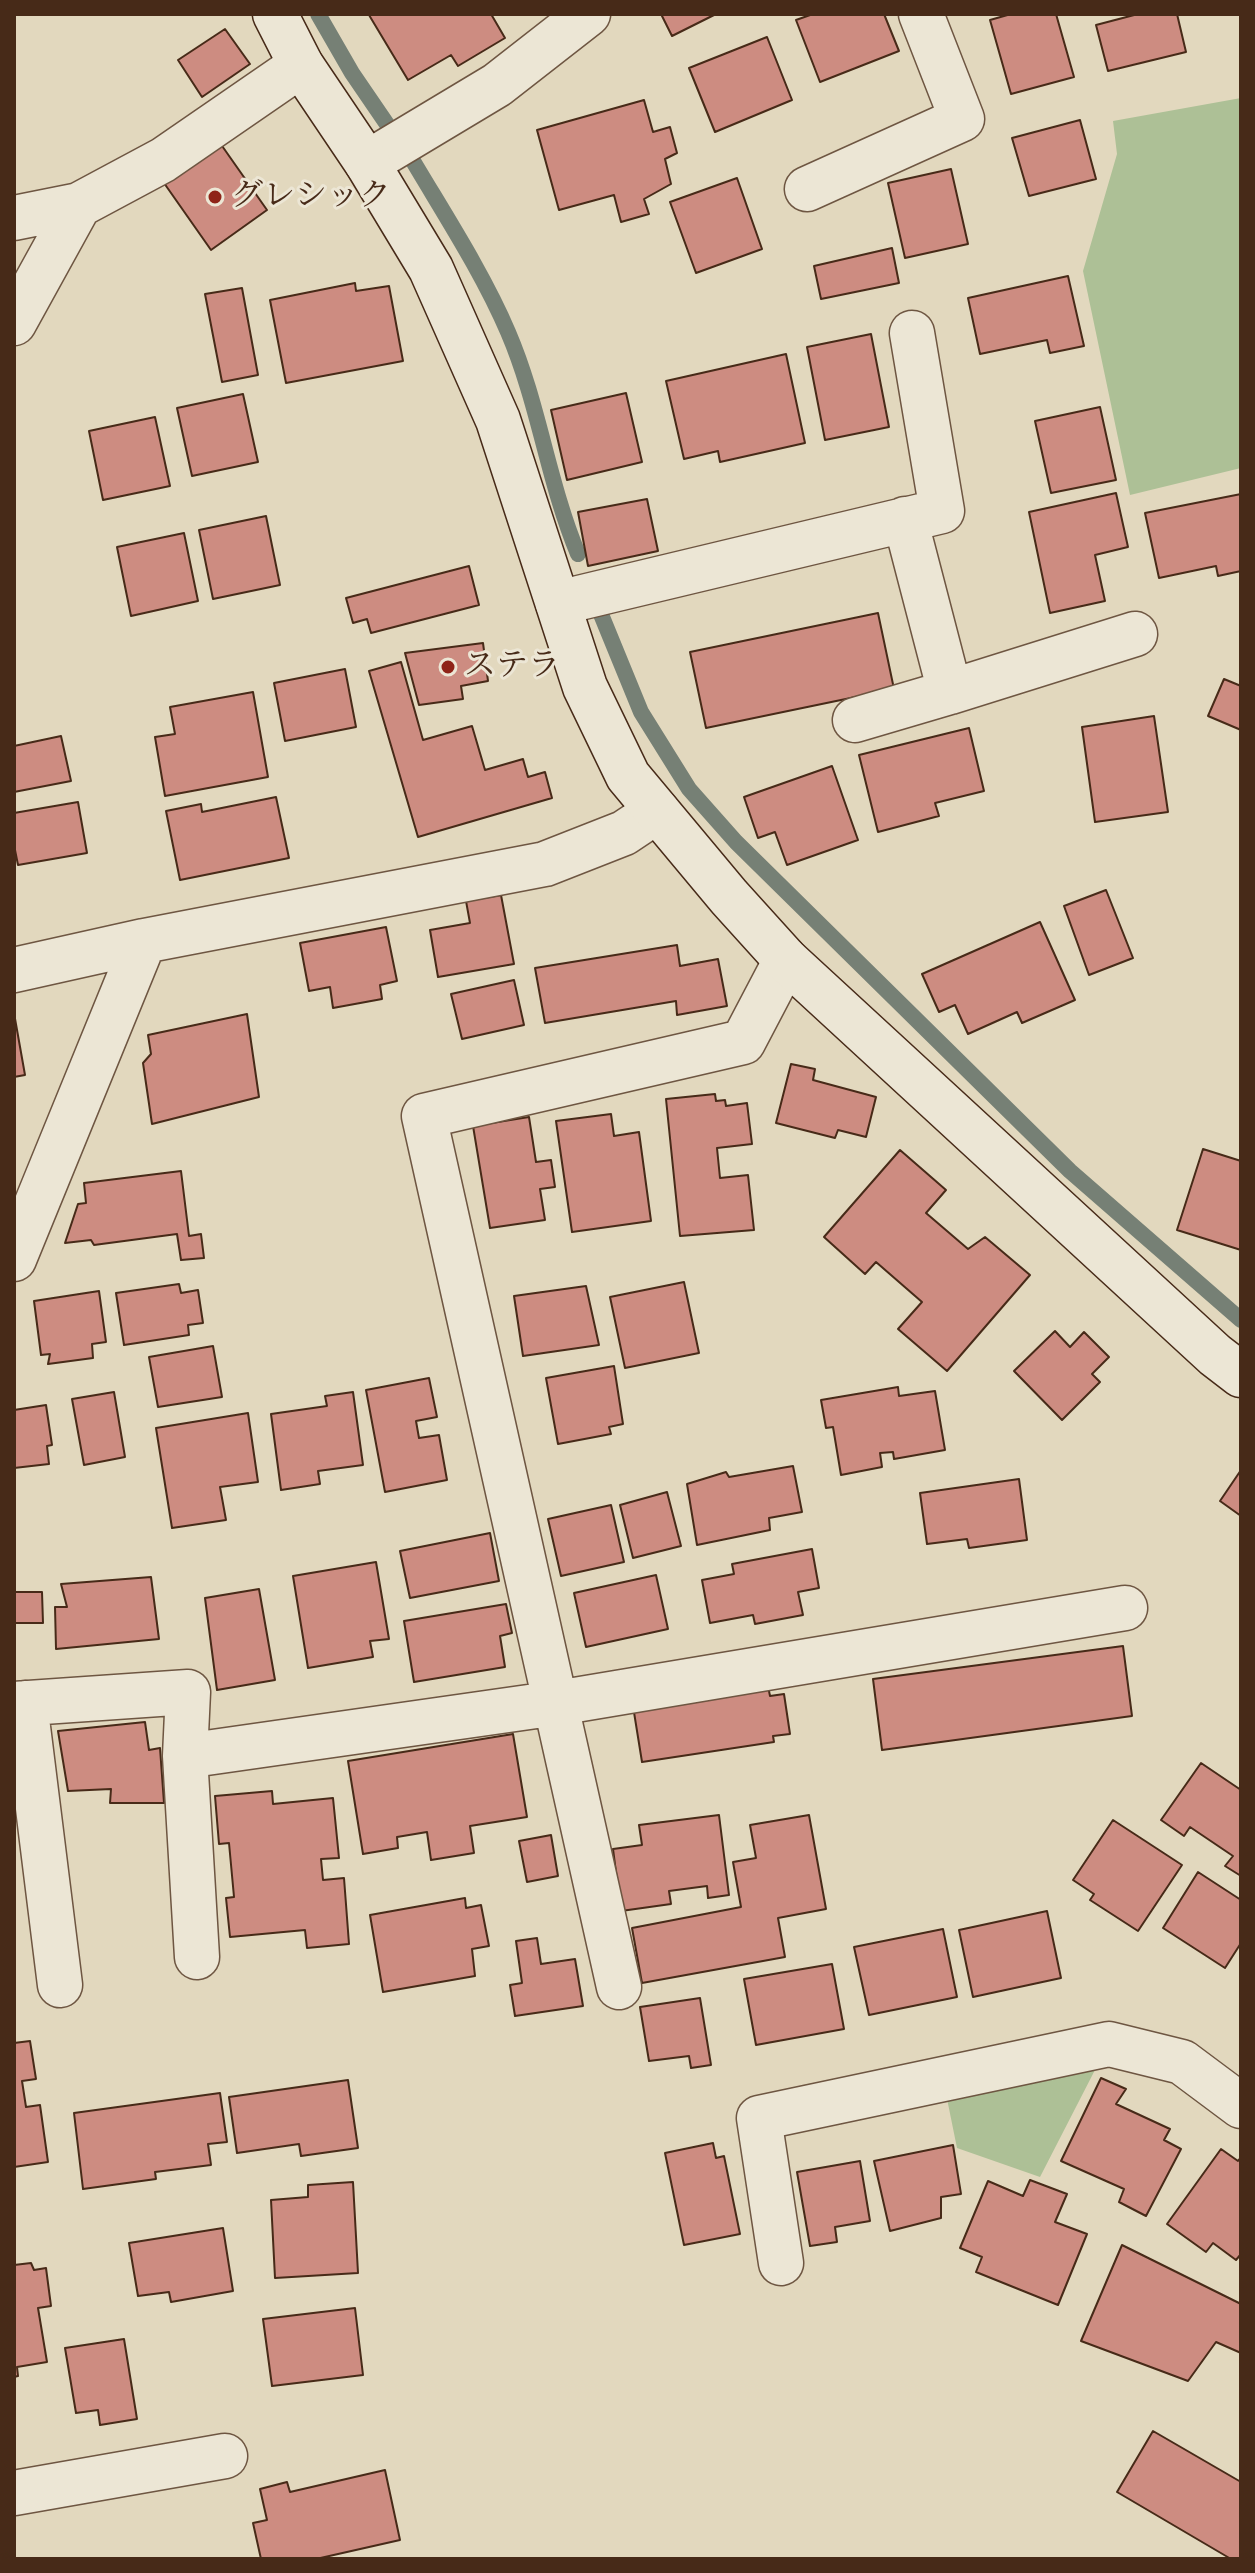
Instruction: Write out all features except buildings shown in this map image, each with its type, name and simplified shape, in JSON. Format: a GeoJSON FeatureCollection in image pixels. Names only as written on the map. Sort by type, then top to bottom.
{"type":"FeatureCollection","features":[{"type":"Feature","properties":{"kind":"street"},"geometry":{"type":"LineString","coordinates":[[275,14],[301,65],[367,163],[431,269],[492,406],[585,687],[628,776],[786,960],[1215,1355],[1241,1375]]}},
{"type":"Feature","properties":{"kind":"street"},"geometry":{"type":"LineString","coordinates":[[367,163],[497,85],[588,14]]}},
{"type":"Feature","properties":{"kind":"street"},"geometry":{"type":"LineString","coordinates":[[807,189],[962,119],[921,14]]}},
{"type":"Feature","properties":{"kind":"street"},"geometry":{"type":"LineString","coordinates":[[14,218],[79,205],[163,160],[301,65]]}},
{"type":"Feature","properties":{"kind":"street"},"geometry":{"type":"LineString","coordinates":[[14,323],[79,205]]}},
{"type":"Feature","properties":{"kind":"street"},"geometry":{"type":"LineString","coordinates":[[558,603],[942,511],[912,333]]}},
{"type":"Feature","properties":{"kind":"street"},"geometry":{"type":"LineString","coordinates":[[905,519],[950,692]]}},
{"type":"Feature","properties":{"kind":"street"},"geometry":{"type":"LineString","coordinates":[[855,720],[1135,634]]}},
{"type":"Feature","properties":{"kind":"street"},"geometry":{"type":"LineString","coordinates":[[14,970],[144,941],[545,864],[624,833],[657,811]]}},
{"type":"Feature","properties":{"kind":"street"},"geometry":{"type":"LineString","coordinates":[[14,1259],[144,941]]}},
{"type":"Feature","properties":{"kind":"street"},"geometry":{"type":"LineString","coordinates":[[619,1987],[424,1116],[743,1042],[786,960]]}},
{"type":"Feature","properties":{"kind":"street"},"geometry":{"type":"LineString","coordinates":[[185,1756],[557,1703],[1125,1608]]}},
{"type":"Feature","properties":{"kind":"street"},"geometry":{"type":"LineString","coordinates":[[60,1985],[19,1703],[188,1692],[185,1756],[197,1957]]}},
{"type":"Feature","properties":{"kind":"street"},"geometry":{"type":"LineString","coordinates":[[781,2263],[759,2118],[1109,2044],[1182,2062],[1241,2106]]}},
{"type":"Feature","properties":{"kind":"street"},"geometry":{"type":"LineString","coordinates":[[14,2493],[225,2456]]}},
{"type":"Feature","properties":{"kind":"green space"},"geometry":{"type":"Polygon","coordinates":[[[1241,98],[1241,468],[1130,495],[1083,271],[1117,154],[1113,121],[1241,98]]]}},
{"type":"Feature","properties":{"kind":"green space"},"geometry":{"type":"Polygon","coordinates":[[[1096,2068],[1040,2177],[957,2148],[943,2079],[1096,2068]]]}},
{"type":"Feature","properties":{"kind":"waterway"},"geometry":{"type":"LineString","coordinates":[[318,14],[352,73],[393,133]]}},
{"type":"Feature","properties":{"kind":"waterway"},"geometry":{"type":"LineString","coordinates":[[410,156],[475,265],[508,332],[528,387],[559,499],[578,554]]}},
{"type":"Feature","properties":{"kind":"waterway"},"geometry":{"type":"LineString","coordinates":[[598,607],[641,712],[689,789],[736,842],[1070,1171],[1241,1320]]}},
{"type":"Feature","properties":{"kind":"place","name":"グレシック"},"geometry":{"type":"Point","coordinates":[215,197]}},
{"type":"Feature","properties":{"kind":"place","name":"ステラ"},"geometry":{"type":"Point","coordinates":[448,667]}}]}
